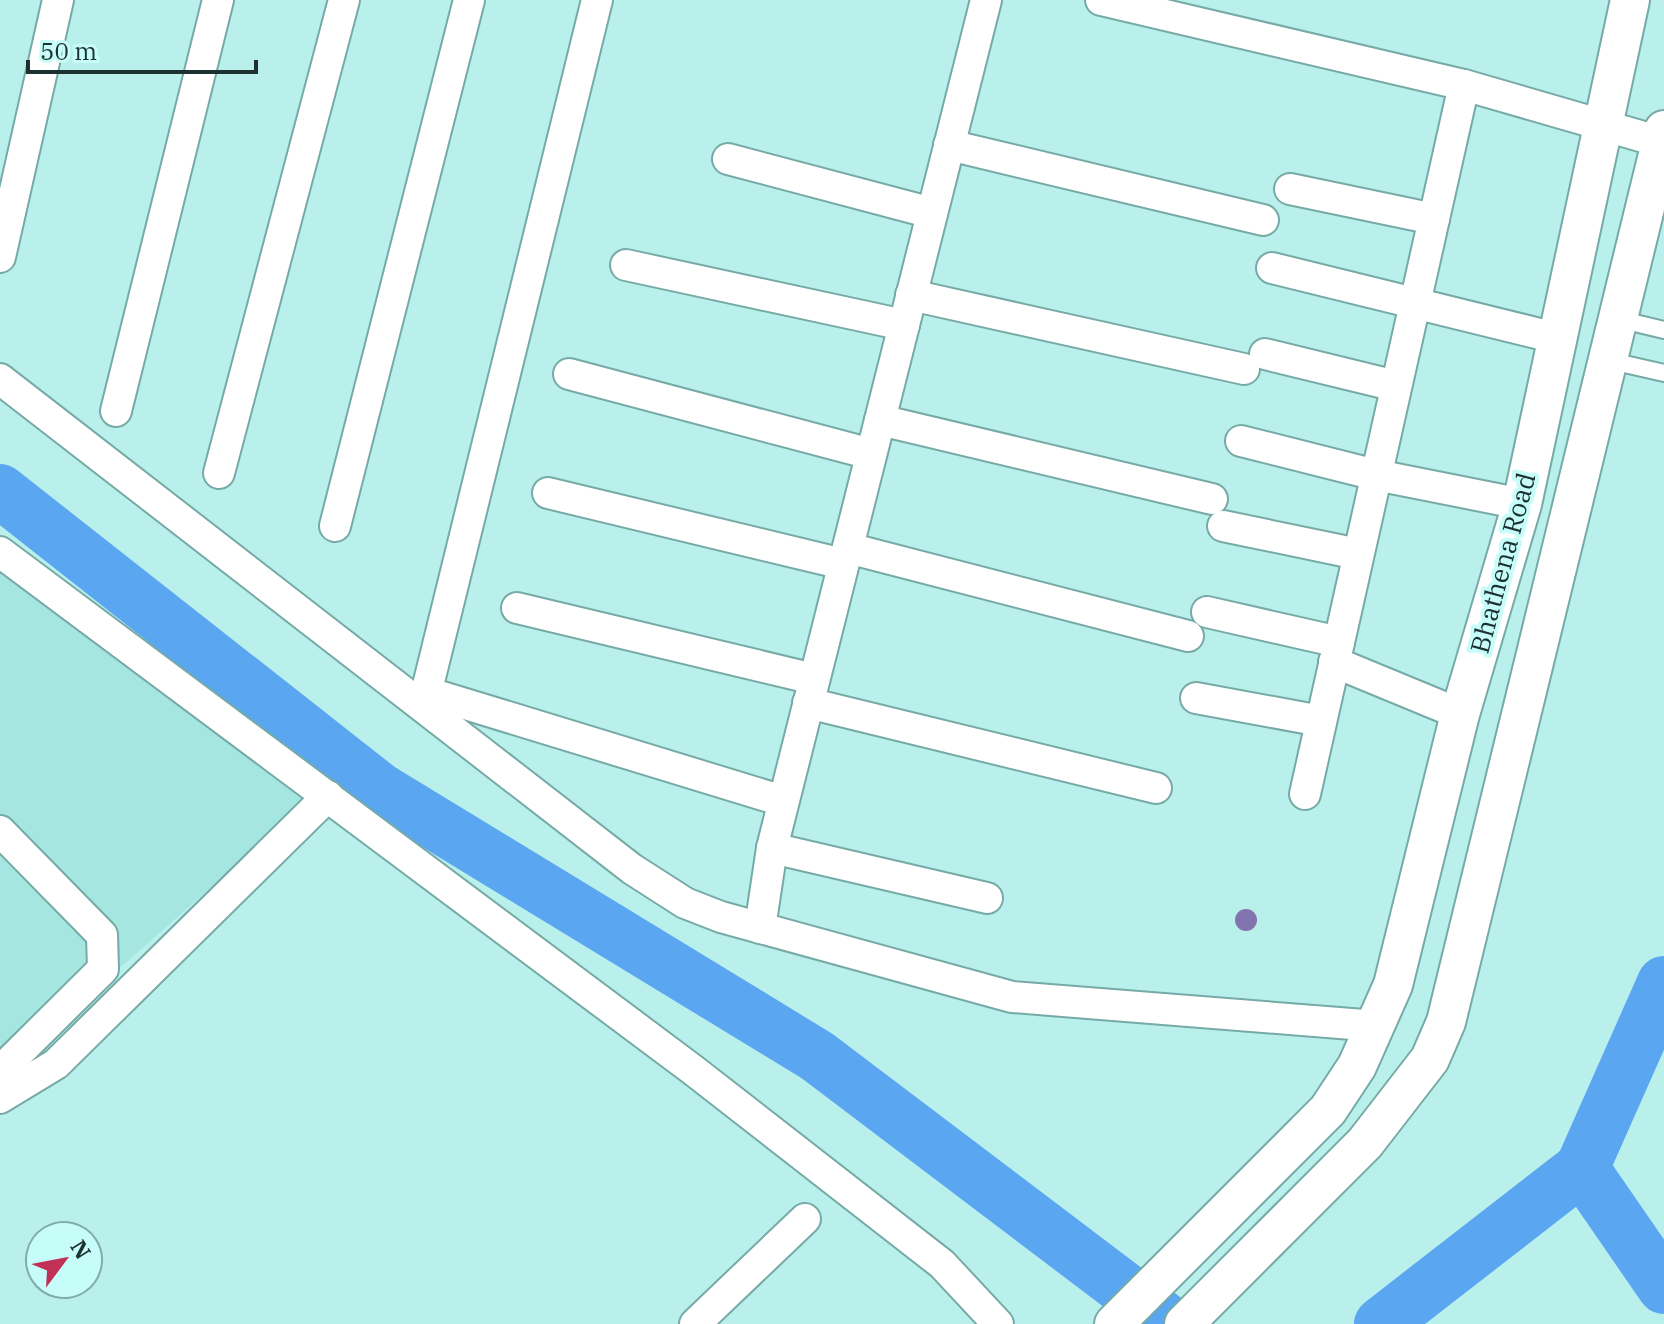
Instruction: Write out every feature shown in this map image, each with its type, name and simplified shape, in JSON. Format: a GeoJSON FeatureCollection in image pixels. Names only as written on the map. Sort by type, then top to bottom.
{"type":"FeatureCollection","features":[{"type":"Feature","properties":{"kind":"street"},"geometry":{"type":"LineString","coordinates":[[0,257],[58,0]]}},
{"type":"Feature","properties":{"kind":"street"},"geometry":{"type":"LineString","coordinates":[[116,411],[218,0]]}},
{"type":"Feature","properties":{"kind":"street"},"geometry":{"type":"LineString","coordinates":[[219,473],[344,0]]}},
{"type":"Feature","properties":{"kind":"street"},"geometry":{"type":"LineString","coordinates":[[335,526],[469,0]]}},
{"type":"Feature","properties":{"kind":"street"},"geometry":{"type":"LineString","coordinates":[[424,699],[597,0]]}},
{"type":"Feature","properties":{"kind":"street"},"geometry":{"type":"LineString","coordinates":[[760,928],[772,848],[783,801],[986,0]]}},
{"type":"Feature","properties":{"kind":"street"},"geometry":{"type":"LineString","coordinates":[[1101,0],[1464,85],[1602,125],[1663,136]]}},
{"type":"Feature","properties":{"kind":"street","name":"Bhathena Road"},"geometry":{"type":"LineString","coordinates":[[1114,1324],[1328,1110],[1377,1026],[1393,985],[1460,714],[1522,504],[1630,0]]}},
{"type":"Feature","properties":{"kind":"street"},"geometry":{"type":"LineString","coordinates":[[1305,794],[1464,85]]}},
{"type":"Feature","properties":{"kind":"street","name":"Bhathena Road"},"geometry":{"type":"LineString","coordinates":[[1184,1324],[1365,1143],[1430,1059],[1446,1022],[1607,360],[1618,319],[1652,232],[1663,136]]}},
{"type":"Feature","properties":{"kind":"street"},"geometry":{"type":"LineString","coordinates":[[949,145],[1263,220]]}},
{"type":"Feature","properties":{"kind":"street"},"geometry":{"type":"LineString","coordinates":[[728,159],[932,213]]}},
{"type":"Feature","properties":{"kind":"street"},"geometry":{"type":"LineString","coordinates":[[1290,189],[1434,219]]}},
{"type":"Feature","properties":{"kind":"street"},"geometry":{"type":"LineString","coordinates":[[626,265],[904,325]]}},
{"type":"Feature","properties":{"kind":"street"},"geometry":{"type":"LineString","coordinates":[[1272,268],[1556,338]]}},
{"type":"Feature","properties":{"kind":"street"},"geometry":{"type":"LineString","coordinates":[[911,295],[1254,362],[1396,386]]}},
{"type":"Feature","properties":{"kind":"street"},"geometry":{"type":"LineString","coordinates":[[569,374],[871,454]]}},
{"type":"Feature","properties":{"kind":"street"},"geometry":{"type":"LineString","coordinates":[[0,379],[424,699],[632,869],[685,903],[760,928],[980,989],[1042,1001],[1377,1026]]}},
{"type":"Feature","properties":{"kind":"street"},"geometry":{"type":"LineString","coordinates":[[880,420],[1358,554]]}},
{"type":"Feature","properties":{"kind":"street"},"geometry":{"type":"LineString","coordinates":[[1241,441],[1376,475],[1522,504]]}},
{"type":"Feature","properties":{"kind":"street"},"geometry":{"type":"LineString","coordinates":[[548,493],[846,556],[1188,636]]}},
{"type":"Feature","properties":{"kind":"street"},"geometry":{"type":"LineString","coordinates":[[0,552],[693,1070],[942,1264],[998,1324]]}},
{"type":"Feature","properties":{"kind":"street"},"geometry":{"type":"LineString","coordinates":[[517,608],[1156,788]]}},
{"type":"Feature","properties":{"kind":"street"},"geometry":{"type":"LineString","coordinates":[[1207,612],[1336,652],[1460,714]]}},
{"type":"Feature","properties":{"kind":"street"},"geometry":{"type":"LineString","coordinates":[[1196,698],[1321,721]]}},
{"type":"Feature","properties":{"kind":"street"},"geometry":{"type":"LineString","coordinates":[[424,699],[783,801]]}},
{"type":"Feature","properties":{"kind":"street"},"geometry":{"type":"LineString","coordinates":[[0,1098],[56,1064],[328,796]]}},
{"type":"Feature","properties":{"kind":"street"},"geometry":{"type":"LineString","coordinates":[[0,831],[102,935],[105,952],[103,969],[0,1071]]}},
{"type":"Feature","properties":{"kind":"street"},"geometry":{"type":"LineString","coordinates":[[772,848],[987,898]]}},
{"type":"Feature","properties":{"kind":"street"},"geometry":{"type":"LineString","coordinates":[[695,1324],[805,1219]]}},
{"type":"Feature","properties":{"kind":"lane"},"geometry":{"type":"LineString","coordinates":[[1618,319],[1664,330]]}},
{"type":"Feature","properties":{"kind":"lane"},"geometry":{"type":"LineString","coordinates":[[1607,360],[1664,373]]}},
{"type":"Feature","properties":{"kind":"shaded area"},"geometry":{"type":"Polygon","coordinates":[[[0,564],[313,797],[0,1074],[0,564]]]}},
{"type":"Feature","properties":{"kind":"waterway"},"geometry":{"type":"LineString","coordinates":[[0,491],[379,789],[817,1056],[1171,1324]]}},
{"type":"Feature","properties":{"kind":"waterway"},"geometry":{"type":"LineString","coordinates":[[1664,983],[1582,1168],[1664,1287]]}},
{"type":"Feature","properties":{"kind":"waterway"},"geometry":{"type":"LineString","coordinates":[[1381,1324],[1582,1168]]}}]}
